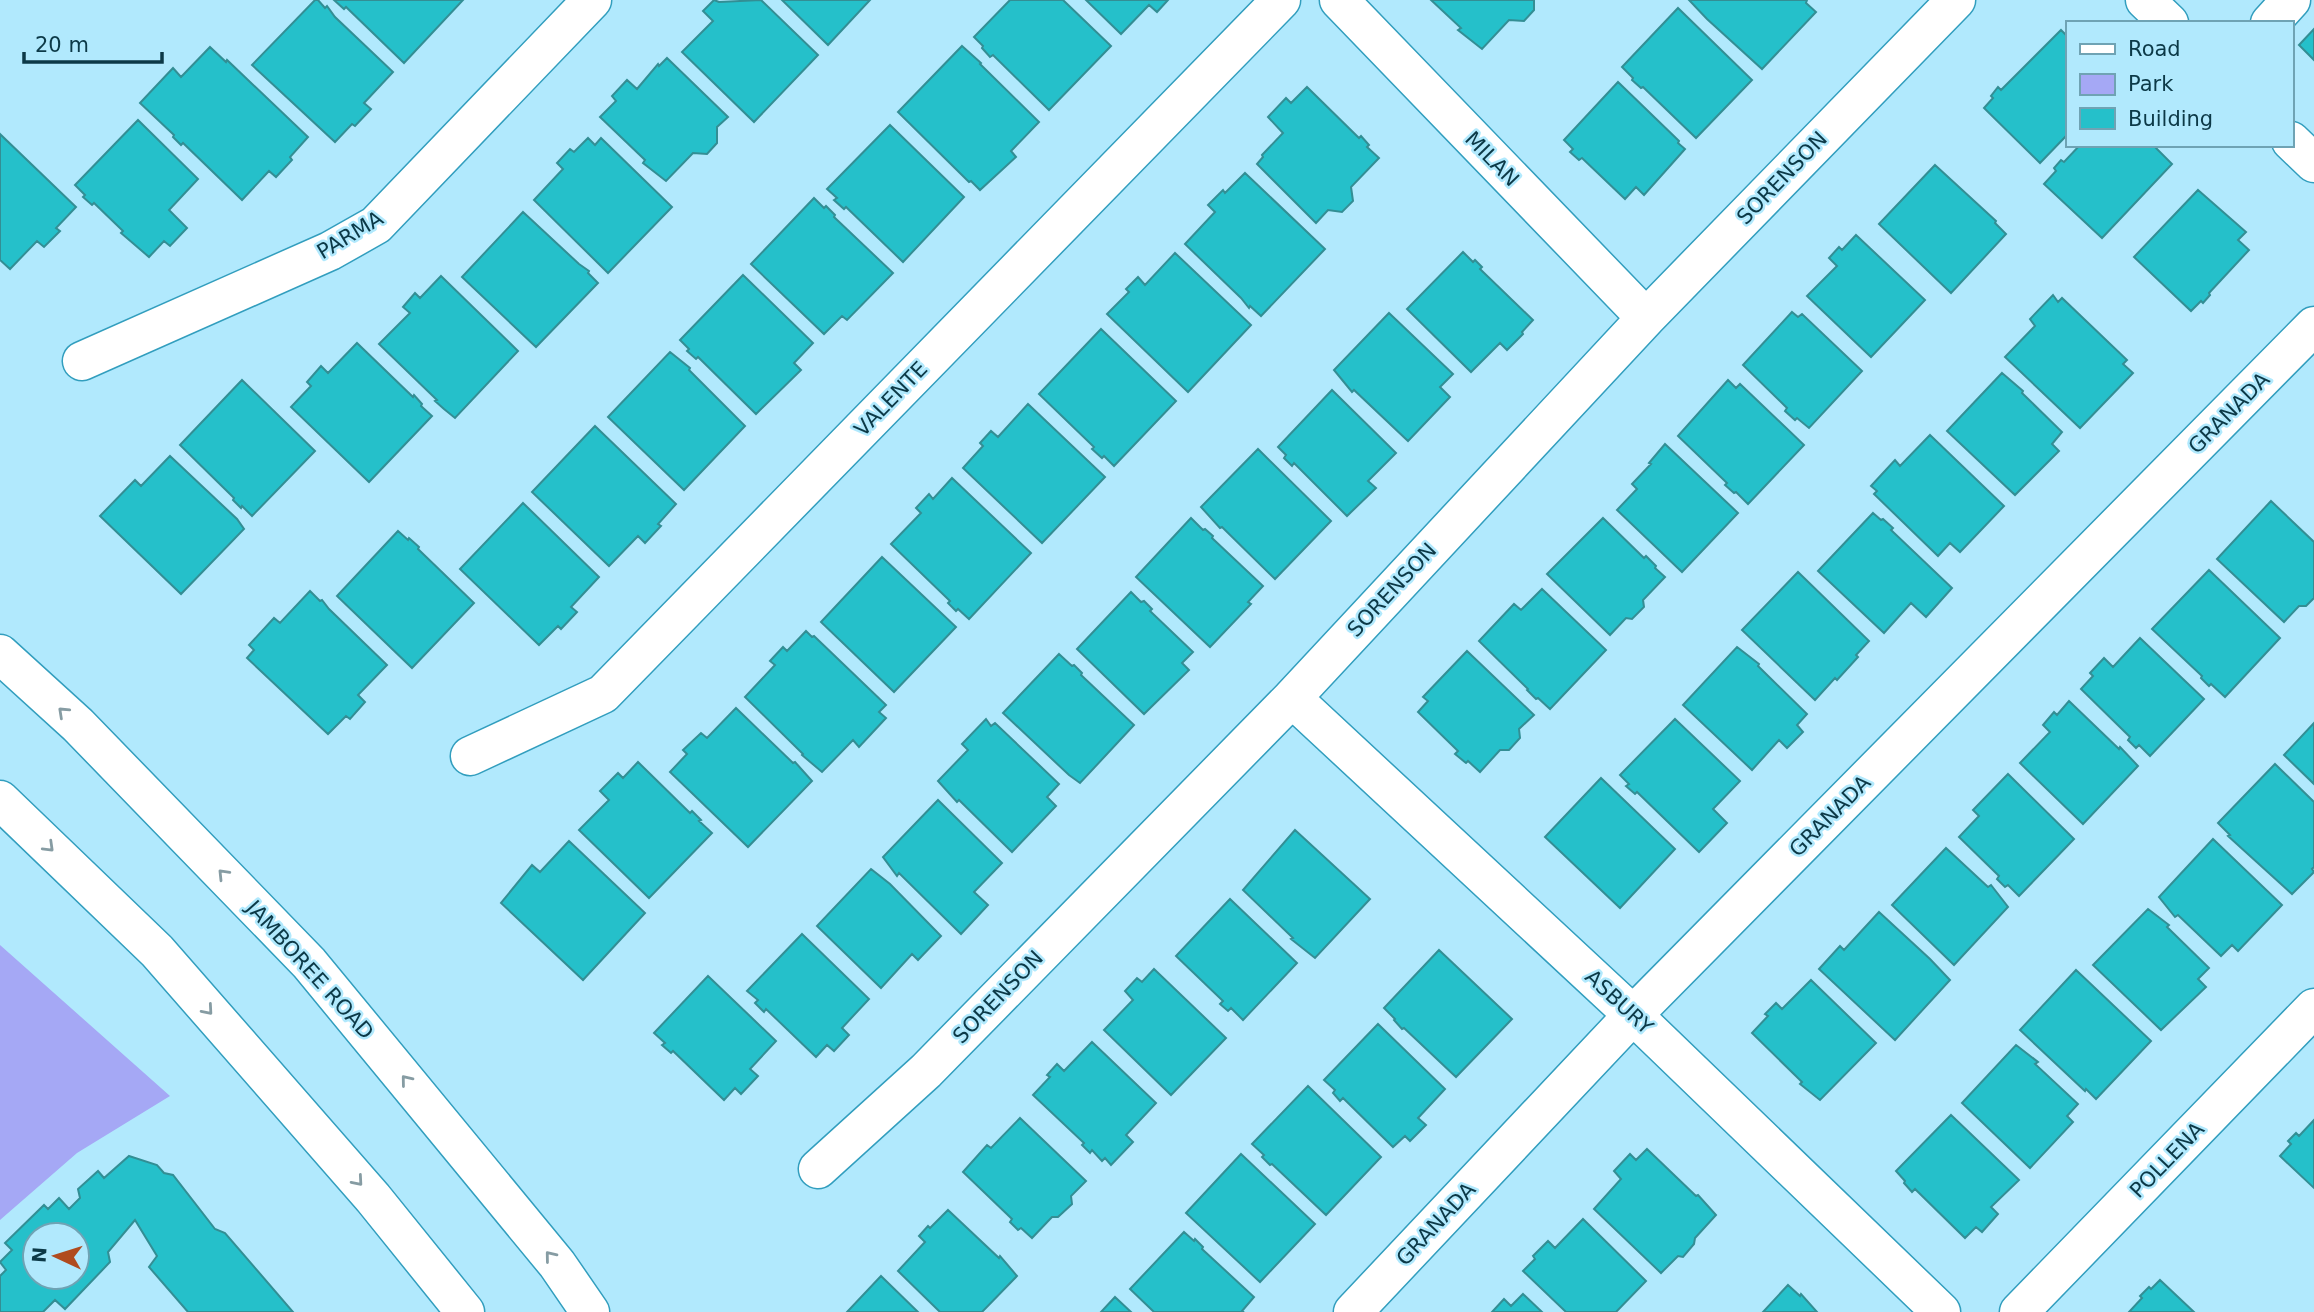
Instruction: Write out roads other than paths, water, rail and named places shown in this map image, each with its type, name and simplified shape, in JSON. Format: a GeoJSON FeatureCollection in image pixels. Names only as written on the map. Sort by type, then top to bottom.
{"type":"FeatureCollection","features":[{"type":"Feature","properties":{"kind":"street","name":"PARMA"},"geometry":{"type":"LineString","coordinates":[[82,361],[330,251],[376,225],[592,0]]}},
{"type":"Feature","properties":{"kind":"street","name":"VALENTE"},"geometry":{"type":"LineString","coordinates":[[470,756],[603,694],[1281,0]]}},
{"type":"Feature","properties":{"kind":"street","name":"MILAN"},"geometry":{"type":"LineString","coordinates":[[1339,0],[1646,318]]}},
{"type":"Feature","properties":{"kind":"street","name":"SORENSON"},"geometry":{"type":"LineString","coordinates":[[818,1169],[926,1071],[1292,698],[1646,318],[1956,0]]}},
{"type":"Feature","properties":{"kind":"street"},"geometry":{"type":"LineString","coordinates":[[2145,0],[2167,21]]}},
{"type":"Feature","properties":{"kind":"street"},"geometry":{"type":"LineString","coordinates":[[2272,21],[2291,0]]}},
{"type":"Feature","properties":{"kind":"street"},"geometry":{"type":"LineString","coordinates":[[2293,143],[2314,163]]}},
{"type":"Feature","properties":{"kind":"street","name":"GRANADA"},"geometry":{"type":"LineString","coordinates":[[1353,1312],[1633,1015],[2314,326]]}},
{"type":"Feature","properties":{"kind":"street","name":"JAMBOREE ROAD"},"geometry":{"type":"LineString","coordinates":[[0,654],[78,725],[309,963],[557,1264],[590,1312]]}},
{"type":"Feature","properties":{"kind":"street","name":"ASBURY"},"geometry":{"type":"LineString","coordinates":[[1292,698],[1633,1015],[1941,1312]]}},
{"type":"Feature","properties":{"kind":"street"},"geometry":{"type":"LineString","coordinates":[[0,800],[157,951],[373,1198],[466,1312]]}},
{"type":"Feature","properties":{"kind":"street","name":"POLLENA"},"geometry":{"type":"LineString","coordinates":[[2019,1312],[2314,1008]]}}]}
